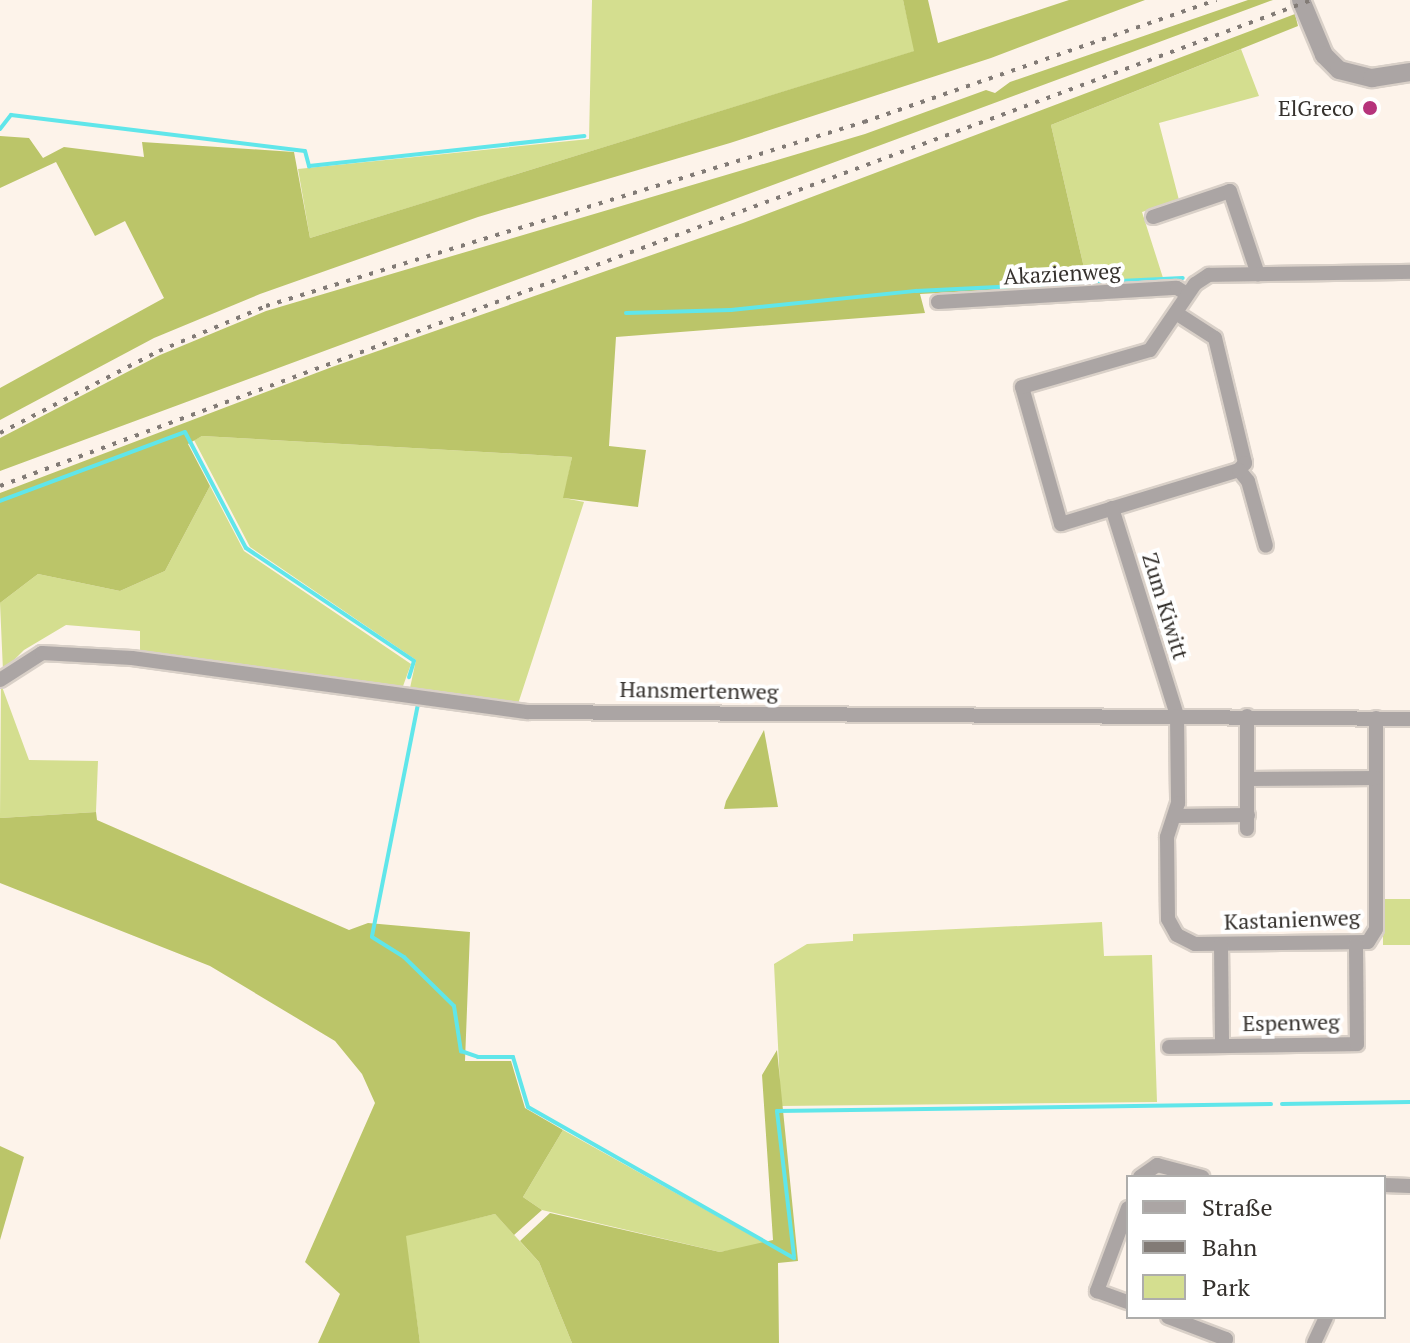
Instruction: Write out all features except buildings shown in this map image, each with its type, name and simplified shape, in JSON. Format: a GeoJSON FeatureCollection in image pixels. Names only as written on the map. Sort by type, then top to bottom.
{"type":"FeatureCollection","features":[{"type":"Feature","properties":{"kind":"street"},"geometry":{"type":"LineString","coordinates":[[1301,0],[1324,55],[1339,70],[1372,78],[1410,72]]}},
{"type":"Feature","properties":{"kind":"street"},"geometry":{"type":"LineString","coordinates":[[1153,217],[1230,191],[1258,274]]}},
{"type":"Feature","properties":{"kind":"street"},"geometry":{"type":"LineString","coordinates":[[1239,470],[1061,524],[1022,387],[1150,350],[1187,294],[1209,275],[1410,272]]}},
{"type":"Feature","properties":{"kind":"street","name":"Akazienweg"},"geometry":{"type":"LineString","coordinates":[[938,302],[1177,288],[1187,294]]}},
{"type":"Feature","properties":{"kind":"street"},"geometry":{"type":"LineString","coordinates":[[1176,313],[1215,338],[1245,455],[1239,470]]}},
{"type":"Feature","properties":{"kind":"street"},"geometry":{"type":"LineString","coordinates":[[1239,470],[1248,481],[1266,546]]}},
{"type":"Feature","properties":{"kind":"street","name":"Zum Kiwitt"},"geometry":{"type":"LineString","coordinates":[[1112,508],[1177,716]]}},
{"type":"Feature","properties":{"kind":"street","name":"Hansmertenweg"},"geometry":{"type":"LineString","coordinates":[[0,680],[42,653],[132,658],[528,712],[1410,719]]}},
{"type":"Feature","properties":{"kind":"street","name":"Kastanienweg"},"geometry":{"type":"LineString","coordinates":[[1177,716],[1175,816],[1167,837],[1168,919],[1185,940],[1221,944],[1368,942],[1376,929],[1376,718]]}},
{"type":"Feature","properties":{"kind":"street"},"geometry":{"type":"LineString","coordinates":[[1175,816],[1247,822],[1247,716]]}},
{"type":"Feature","properties":{"kind":"street"},"geometry":{"type":"LineString","coordinates":[[1248,779],[1376,778]]}},
{"type":"Feature","properties":{"kind":"street","name":"Espenweg"},"geometry":{"type":"LineString","coordinates":[[1221,944],[1222,1045]]}},
{"type":"Feature","properties":{"kind":"street","name":"Espenweg"},"geometry":{"type":"LineString","coordinates":[[1169,1047],[1357,1044],[1356,944]]}},
{"type":"Feature","properties":{"kind":"street"},"geometry":{"type":"LineString","coordinates":[[1143,1175],[1157,1165],[1194,1175]]}},
{"type":"Feature","properties":{"kind":"street"},"geometry":{"type":"LineString","coordinates":[[1386,1185],[1410,1186]]}},
{"type":"Feature","properties":{"kind":"street"},"geometry":{"type":"LineString","coordinates":[[1126,1213],[1097,1291],[1126,1301]]}},
{"type":"Feature","properties":{"kind":"street"},"geometry":{"type":"LineString","coordinates":[[1173,1319],[1226,1339],[1225,1343]]}},
{"type":"Feature","properties":{"kind":"street"},"geometry":{"type":"LineString","coordinates":[[1314,1343],[1325,1319]]}},
{"type":"Feature","properties":{"kind":"green space"},"geometry":{"type":"Polygon","coordinates":[[[592,0],[903,0],[915,51],[310,238],[298,169],[589,139],[592,0]]]}},
{"type":"Feature","properties":{"kind":"green space"},"geometry":{"type":"Polygon","coordinates":[[[903,0],[928,0],[938,43],[1069,0],[1145,0],[991,58],[730,143],[478,217],[260,294],[154,338],[0,420],[0,388],[164,298],[125,221],[95,236],[56,162],[0,188],[0,136],[29,138],[43,158],[64,147],[144,157],[142,142],[294,152],[310,238],[914,51],[903,0]]]}},
{"type":"Feature","properties":{"kind":"green space"},"geometry":{"type":"Polygon","coordinates":[[[1248,0],[1273,0],[0,471],[0,438],[160,355],[266,311],[865,134],[986,90],[995,93],[1010,82],[1248,0]]]}},
{"type":"Feature","properties":{"kind":"green space"},"geometry":{"type":"Polygon","coordinates":[[[1295,14],[1298,26],[1051,125],[1088,285],[920,294],[925,313],[616,337],[609,446],[646,450],[638,507],[563,498],[572,457],[202,436],[188,444],[210,486],[165,571],[120,591],[38,574],[0,603],[0,493],[332,367],[743,223],[1295,14]]]}},
{"type":"Feature","properties":{"kind":"green space"},"geometry":{"type":"Polygon","coordinates":[[[1241,49],[1259,96],[1159,123],[1179,200],[1142,212],[1164,281],[1088,285],[1051,125],[1241,49]]]}},
{"type":"Feature","properties":{"kind":"green space"},"geometry":{"type":"Polygon","coordinates":[[[202,436],[572,457],[564,498],[584,502],[518,704],[410,688],[416,660],[250,547],[194,440],[202,436]]]}},
{"type":"Feature","properties":{"kind":"green space"},"geometry":{"type":"Polygon","coordinates":[[[210,486],[244,551],[411,664],[402,689],[140,654],[140,631],[66,625],[24,650],[3,671],[0,603],[38,574],[120,591],[165,571],[210,486]]]}},
{"type":"Feature","properties":{"kind":"green space"},"geometry":{"type":"Polygon","coordinates":[[[1,684],[29,760],[98,761],[96,812],[0,818],[1,684]]]}},
{"type":"Feature","properties":{"kind":"green space"},"geometry":{"type":"Polygon","coordinates":[[[764,730],[778,807],[724,809],[726,801],[764,730]]]}},
{"type":"Feature","properties":{"kind":"green space"},"geometry":{"type":"Polygon","coordinates":[[[96,812],[97,820],[349,930],[368,923],[470,932],[465,1061],[511,1061],[525,1108],[563,1130],[523,1197],[542,1210],[514,1235],[495,1214],[406,1236],[420,1343],[318,1343],[340,1294],[305,1262],[375,1103],[362,1074],[335,1041],[210,966],[0,883],[0,818],[96,812]]]}},
{"type":"Feature","properties":{"kind":"green space"},"geometry":{"type":"Polygon","coordinates":[[[1383,899],[1410,899],[1410,945],[1383,945],[1383,899]]]}},
{"type":"Feature","properties":{"kind":"green space"},"geometry":{"type":"Polygon","coordinates":[[[1102,922],[1104,956],[1152,955],[1157,1102],[781,1106],[774,964],[807,944],[853,941],[853,934],[1102,922]]]}},
{"type":"Feature","properties":{"kind":"green space"},"geometry":{"type":"Polygon","coordinates":[[[777,1050],[798,1261],[778,1263],[779,1343],[572,1343],[539,1262],[520,1241],[550,1213],[720,1252],[773,1240],[762,1075],[777,1050]]]}},
{"type":"Feature","properties":{"kind":"green space"},"geometry":{"type":"Polygon","coordinates":[[[563,1130],[767,1244],[720,1252],[542,1210],[523,1197],[563,1130]]]}},
{"type":"Feature","properties":{"kind":"green space"},"geometry":{"type":"Polygon","coordinates":[[[0,1146],[24,1157],[0,1240],[0,1146]]]}},
{"type":"Feature","properties":{"kind":"green space"},"geometry":{"type":"Polygon","coordinates":[[[495,1214],[539,1262],[572,1343],[420,1343],[405,1235],[495,1214]]]}},
{"type":"Feature","properties":{"kind":"waterway"},"geometry":{"type":"LineString","coordinates":[[0,129],[11,115],[305,151],[309,166],[584,136]]}},
{"type":"Feature","properties":{"kind":"waterway"},"geometry":{"type":"LineString","coordinates":[[626,313],[731,310],[916,291],[1183,278]]}},
{"type":"Feature","properties":{"kind":"waterway"},"geometry":{"type":"LineString","coordinates":[[0,501],[185,432],[246,548],[414,661],[409,677]]}},
{"type":"Feature","properties":{"kind":"waterway"},"geometry":{"type":"LineString","coordinates":[[418,704],[372,937],[404,957],[454,1006],[461,1051],[478,1057],[513,1057],[528,1107],[794,1258]]}},
{"type":"Feature","properties":{"kind":"waterway"},"geometry":{"type":"LineString","coordinates":[[1282,1104],[1410,1102]]}},
{"type":"Feature","properties":{"kind":"waterway"},"geometry":{"type":"LineString","coordinates":[[794,1256],[777,1111],[1271,1104]]}},
{"type":"Feature","properties":{"kind":"railway"},"geometry":{"type":"LineString","coordinates":[[0,433],[159,351],[266,306],[864,122],[1217,0]]}},
{"type":"Feature","properties":{"kind":"railway"},"geometry":{"type":"LineString","coordinates":[[0,486],[1312,0]]}},
{"type":"Feature","properties":{"kind":"place","name":"ElGreco"},"geometry":{"type":"Point","coordinates":[1370,108]}}]}
